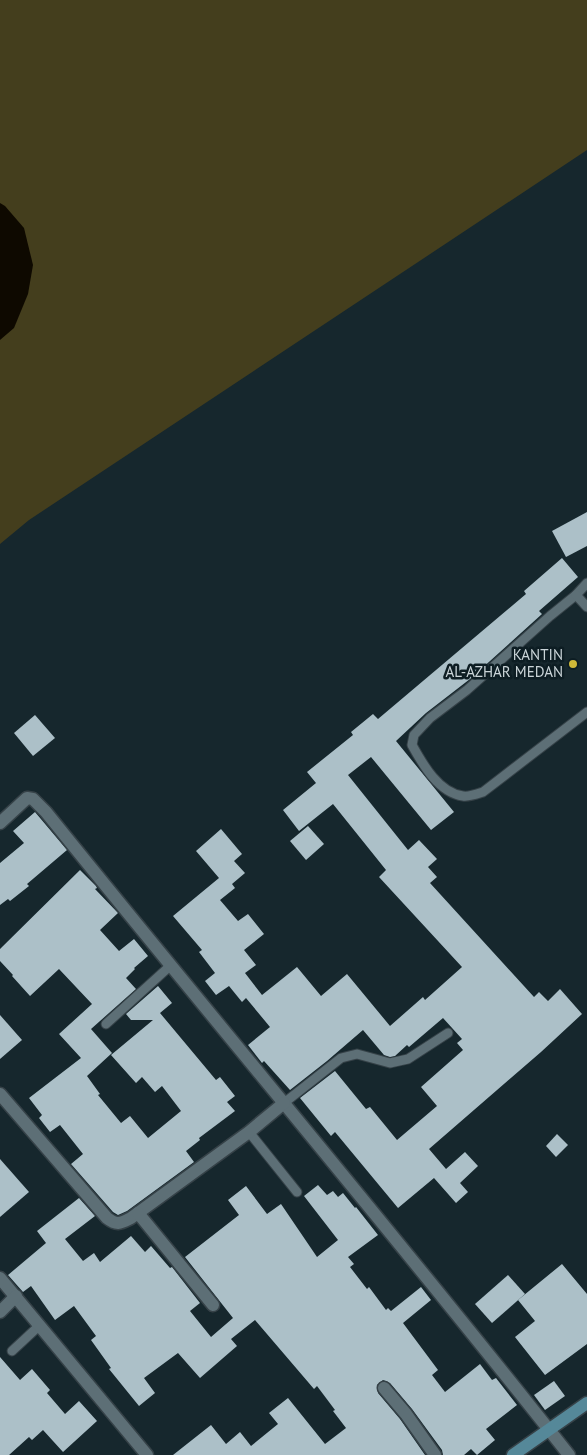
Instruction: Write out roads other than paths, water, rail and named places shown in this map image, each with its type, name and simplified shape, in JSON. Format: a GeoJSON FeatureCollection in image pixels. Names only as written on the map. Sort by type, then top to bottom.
{"type":"FeatureCollection","features":[{"type":"Feature","properties":{"kind":"main road"},"geometry":{"type":"LineString","coordinates":[[513,1455],[587,1403]]}},
{"type":"Feature","properties":{"kind":"street"},"geometry":{"type":"LineString","coordinates":[[0,823],[27,798],[38,803],[569,1455]]}},
{"type":"Feature","properties":{"kind":"street"},"geometry":{"type":"LineString","coordinates":[[0,1094],[107,1218],[112,1223],[118,1224],[138,1213],[249,1132],[284,1103]]}},
{"type":"Feature","properties":{"kind":"street"},"geometry":{"type":"LineString","coordinates":[[138,1213],[213,1305]]}},
{"type":"Feature","properties":{"kind":"street"},"geometry":{"type":"LineString","coordinates":[[0,1278],[148,1455]]}},
{"type":"Feature","properties":{"kind":"street"},"geometry":{"type":"LineString","coordinates":[[0,1312],[16,1296]]}},
{"type":"Feature","properties":{"kind":"street"},"geometry":{"type":"LineString","coordinates":[[384,1388],[406,1414],[435,1455]]}},
{"type":"Feature","properties":{"kind":"lane"},"geometry":{"type":"LineString","coordinates":[[587,583],[576,595],[467,690],[430,718],[414,735],[412,745],[434,777],[447,791],[465,797],[483,792],[587,712]]}},
{"type":"Feature","properties":{"kind":"lane"},"geometry":{"type":"LineString","coordinates":[[576,595],[587,607]]}},
{"type":"Feature","properties":{"kind":"lane"},"geometry":{"type":"LineString","coordinates":[[106,1024],[170,966]]}},
{"type":"Feature","properties":{"kind":"lane"},"geometry":{"type":"LineString","coordinates":[[284,1103],[341,1058],[356,1054],[390,1063],[408,1059],[448,1033]]}},
{"type":"Feature","properties":{"kind":"lane"},"geometry":{"type":"LineString","coordinates":[[249,1132],[297,1192]]}},
{"type":"Feature","properties":{"kind":"lane"},"geometry":{"type":"LineString","coordinates":[[12,1351],[40,1325]]}},
{"type":"Feature","properties":{"kind":"place","name":"KANTIN AL-AZHAR MEDAN"},"geometry":{"type":"Point","coordinates":[573,664]}}]}
